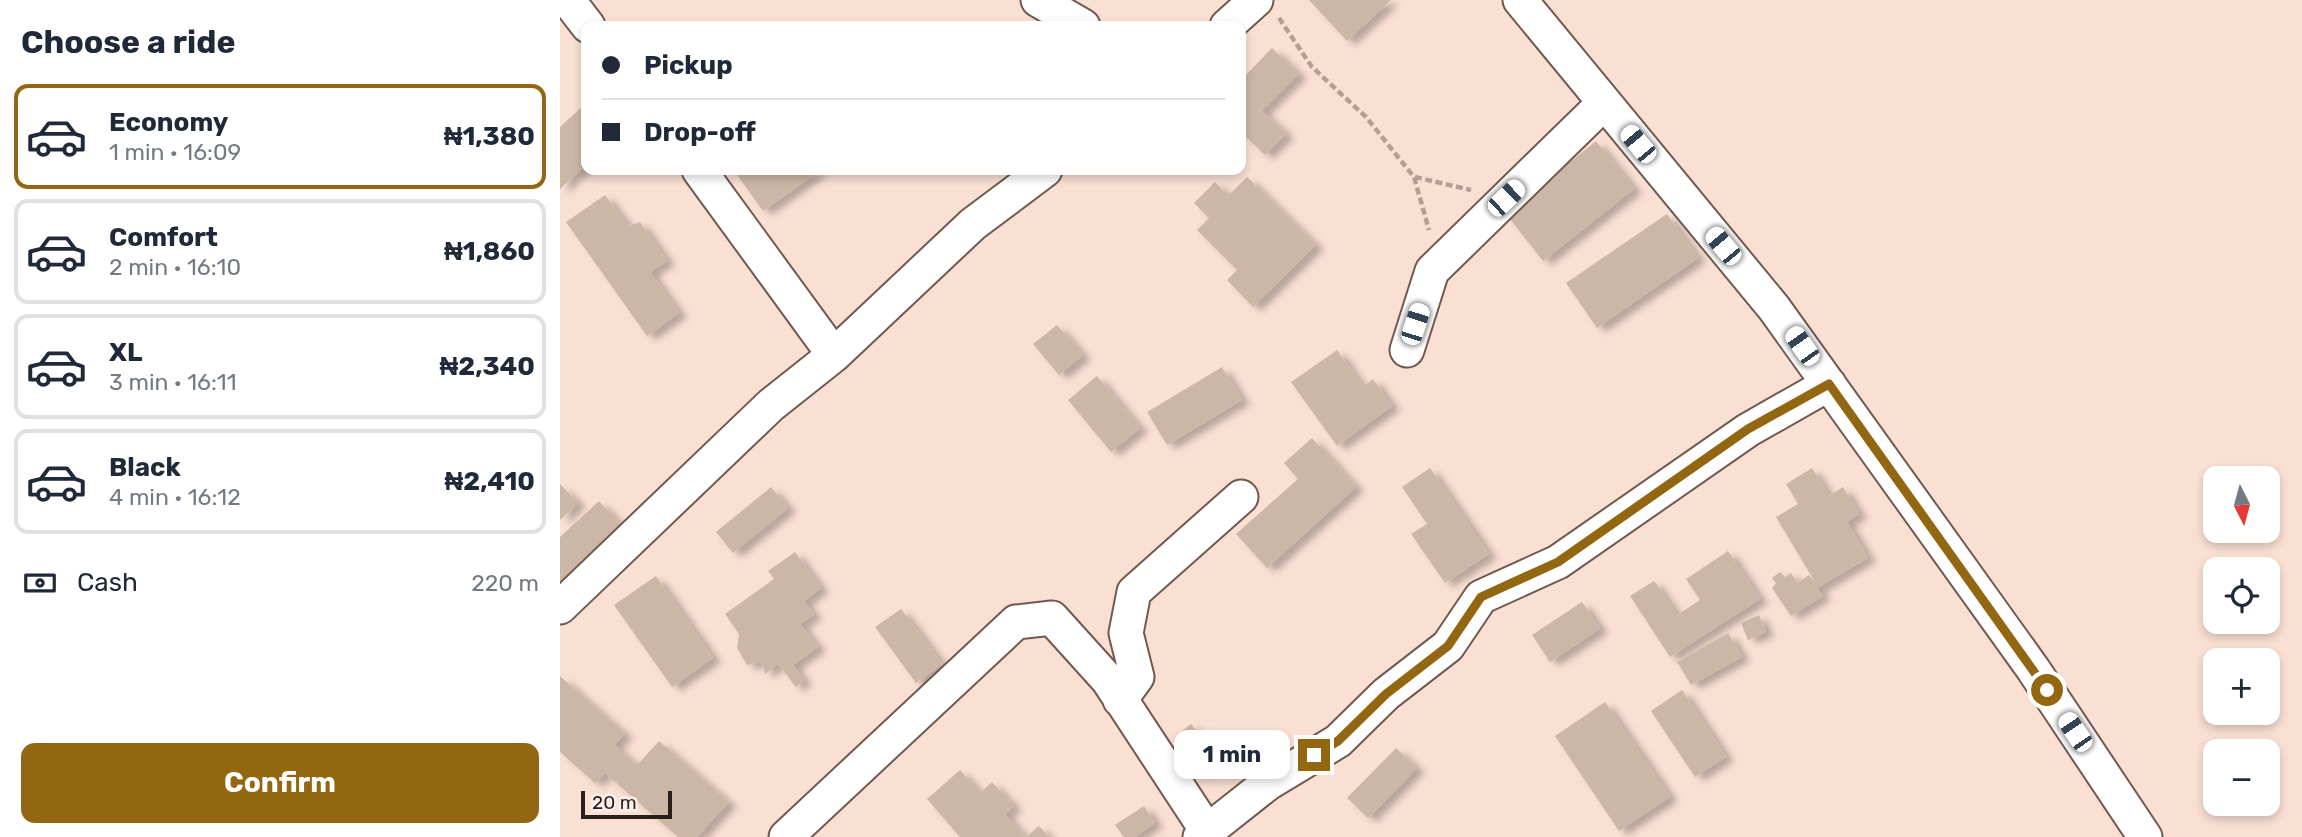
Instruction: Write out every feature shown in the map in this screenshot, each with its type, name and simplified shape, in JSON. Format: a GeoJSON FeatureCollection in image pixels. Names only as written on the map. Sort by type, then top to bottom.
{"type":"FeatureCollection","features":[{"type":"Feature","properties":{"kind":"street"},"geometry":{"type":"LineString","coordinates":[[568,0],[584,21]]}},
{"type":"Feature","properties":{"kind":"street"},"geometry":{"type":"LineString","coordinates":[[1038,0],[1074,21]]}},
{"type":"Feature","properties":{"kind":"street"},"geometry":{"type":"LineString","coordinates":[[1520,0],[1774,308],[2033,670],[2145,837]]}},
{"type":"Feature","properties":{"kind":"street"},"geometry":{"type":"LineString","coordinates":[[1236,21],[1265,6]]}},
{"type":"Feature","properties":{"kind":"street"},"geometry":{"type":"LineString","coordinates":[[1406,350],[1432,271],[1604,103]]}},
{"type":"Feature","properties":{"kind":"street"},"geometry":{"type":"LineString","coordinates":[[703,175],[834,355]]}},
{"type":"Feature","properties":{"kind":"street"},"geometry":{"type":"LineString","coordinates":[[560,607],[771,405],[834,355],[973,224],[1038,175]]}},
{"type":"Feature","properties":{"kind":"street"},"geometry":{"type":"LineString","coordinates":[[786,837],[1016,622],[1052,618],[1108,680],[1206,835],[1267,784],[1338,741],[1386,694],[1448,646],[1481,597],[1558,562],[1748,429],[1829,384]]}},
{"type":"Feature","properties":{"kind":"street"},"geometry":{"type":"LineString","coordinates":[[1120,700],[1137,677],[1126,633],[1134,592],[1241,497]]}},
{"type":"Feature","properties":{"kind":"path"},"geometry":{"type":"LineString","coordinates":[[1265,6],[1312,67],[1366,117],[1414,177],[1438,265]]}},
{"type":"Feature","properties":{"kind":"path"},"geometry":{"type":"LineString","coordinates":[[1414,177],[1506,198]]}},
{"type":"Feature","properties":{"kind":"building"},"geometry":{"type":"Polygon","coordinates":[[[1309,0],[1391,0],[1347,41],[1309,0]]]}},
{"type":"Feature","properties":{"kind":"building"},"geometry":{"type":"Polygon","coordinates":[[[1272,48],[1299,74],[1262,111],[1286,134],[1265,155],[1246,137],[1246,75],[1272,48]]]}},
{"type":"Feature","properties":{"kind":"building"},"geometry":{"type":"Polygon","coordinates":[[[581,108],[581,170],[560,189],[560,127],[581,108]]]}},
{"type":"Feature","properties":{"kind":"building"},"geometry":{"type":"Polygon","coordinates":[[[1596,141],[1634,189],[1543,261],[1506,214],[1596,141]]]}},
{"type":"Feature","properties":{"kind":"building"},"geometry":{"type":"Polygon","coordinates":[[[737,175],[814,175],[763,211],[737,175]]]}},
{"type":"Feature","properties":{"kind":"building"},"geometry":{"type":"Polygon","coordinates":[[[1247,177],[1316,245],[1253,307],[1227,280],[1237,270],[1197,230],[1209,218],[1194,203],[1215,182],[1228,196],[1247,177]]]}},
{"type":"Feature","properties":{"kind":"building"},"geometry":{"type":"Polygon","coordinates":[[[605,195],[628,226],[640,222],[667,261],[650,272],[679,313],[647,336],[566,222],[605,195]]]}},
{"type":"Feature","properties":{"kind":"building"},"geometry":{"type":"Polygon","coordinates":[[[1667,214],[1698,258],[1597,328],[1566,283],[1667,214]]]}},
{"type":"Feature","properties":{"kind":"building"},"geometry":{"type":"Polygon","coordinates":[[[1057,325],[1083,355],[1059,375],[1033,344],[1057,325]]]}},
{"type":"Feature","properties":{"kind":"building"},"geometry":{"type":"Polygon","coordinates":[[[1337,350],[1363,387],[1373,379],[1392,406],[1337,446],[1291,382],[1337,350]]]}},
{"type":"Feature","properties":{"kind":"building"},"geometry":{"type":"Polygon","coordinates":[[[1222,367],[1242,400],[1167,445],[1147,412],[1222,367]]]}},
{"type":"Feature","properties":{"kind":"building"},"geometry":{"type":"Polygon","coordinates":[[[1097,376],[1140,428],[1111,452],[1068,400],[1097,376]]]}},
{"type":"Feature","properties":{"kind":"building"},"geometry":{"type":"Polygon","coordinates":[[[1312,438],[1356,487],[1267,568],[1236,534],[1298,479],[1284,463],[1312,438]]]}},
{"type":"Feature","properties":{"kind":"building"},"geometry":{"type":"Polygon","coordinates":[[[1430,468],[1489,554],[1445,583],[1411,534],[1427,524],[1402,487],[1430,468]]]}},
{"type":"Feature","properties":{"kind":"building"},"geometry":{"type":"Polygon","coordinates":[[[1812,468],[1829,496],[1843,487],[1859,514],[1847,522],[1868,558],[1817,588],[1823,596],[1791,616],[1772,588],[1776,583],[1772,578],[1780,572],[1785,577],[1791,573],[1797,583],[1809,575],[1815,582],[1776,517],[1798,504],[1786,484],[1812,468]]]}},
{"type":"Feature","properties":{"kind":"building"},"geometry":{"type":"Polygon","coordinates":[[[560,484],[578,503],[560,520],[560,484]]]}},
{"type":"Feature","properties":{"kind":"building"},"geometry":{"type":"Polygon","coordinates":[[[771,487],[788,508],[733,553],[716,532],[771,487]]]}},
{"type":"Feature","properties":{"kind":"building"},"geometry":{"type":"Polygon","coordinates":[[[599,501],[624,528],[560,585],[560,537],[599,501]]]}},
{"type":"Feature","properties":{"kind":"building"},"geometry":{"type":"Polygon","coordinates":[[[1728,551],[1760,599],[1670,657],[1630,596],[1654,581],[1677,615],[1700,600],[1686,579],[1728,551]]]}},
{"type":"Feature","properties":{"kind":"building"},"geometry":{"type":"Polygon","coordinates":[[[795,552],[821,588],[804,601],[814,615],[800,624],[818,647],[793,665],[804,680],[796,687],[778,664],[765,674],[762,662],[747,665],[737,648],[739,634],[725,614],[774,579],[768,571],[795,552]]]}},
{"type":"Feature","properties":{"kind":"building"},"geometry":{"type":"Polygon","coordinates":[[[656,576],[713,658],[672,687],[614,605],[656,576]]]}},
{"type":"Feature","properties":{"kind":"building"},"geometry":{"type":"Polygon","coordinates":[[[1582,602],[1600,629],[1550,662],[1532,635],[1582,602]]]}},
{"type":"Feature","properties":{"kind":"building"},"geometry":{"type":"Polygon","coordinates":[[[901,609],[942,664],[916,683],[875,627],[901,609]]]}},
{"type":"Feature","properties":{"kind":"building"},"geometry":{"type":"Polygon","coordinates":[[[1759,615],[1766,632],[1748,640],[1741,623],[1759,615]]]}},
{"type":"Feature","properties":{"kind":"building"},"geometry":{"type":"Polygon","coordinates":[[[1728,633],[1742,657],[1691,685],[1677,662],[1728,633]]]}},
{"type":"Feature","properties":{"kind":"building"},"geometry":{"type":"Polygon","coordinates":[[[560,676],[625,734],[614,745],[637,765],[659,741],[729,802],[697,837],[678,837],[605,773],[595,783],[560,752],[560,676]]]}},
{"type":"Feature","properties":{"kind":"building"},"geometry":{"type":"Polygon","coordinates":[[[1682,690],[1726,757],[1695,777],[1651,711],[1682,690]]]}},
{"type":"Feature","properties":{"kind":"building"},"geometry":{"type":"Polygon","coordinates":[[[1605,702],[1670,797],[1619,831],[1555,736],[1605,702]]]}},
{"type":"Feature","properties":{"kind":"building"},"geometry":{"type":"Polygon","coordinates":[[[1191,724],[1203,739],[1188,750],[1177,735],[1191,724]]]}},
{"type":"Feature","properties":{"kind":"building"},"geometry":{"type":"Polygon","coordinates":[[[1212,746],[1221,760],[1202,772],[1193,758],[1212,746]]]}},
{"type":"Feature","properties":{"kind":"building"},"geometry":{"type":"Polygon","coordinates":[[[1396,748],[1417,768],[1368,818],[1347,798],[1396,748]]]}},
{"type":"Feature","properties":{"kind":"building"},"geometry":{"type":"Polygon","coordinates":[[[960,770],[980,793],[992,782],[1014,806],[1005,814],[1025,837],[960,837],[927,799],[960,770]]]}},
{"type":"Feature","properties":{"kind":"building"},"geometry":{"type":"Polygon","coordinates":[[[1144,806],[1155,823],[1135,837],[1124,837],[1115,825],[1144,806]]]}},
{"type":"Feature","properties":{"kind":"building"},"geometry":{"type":"Polygon","coordinates":[[[1039,826],[1049,837],[1026,837],[1039,826]]]}},
{"type":"Feature","properties":{"kind":"route"},"geometry":{"type":"LineString","coordinates":[[1314,755],[1338,741],[1386,694],[1448,646],[1481,597],[1558,562],[1748,429],[1829,384],[2047,690]]}}]}
